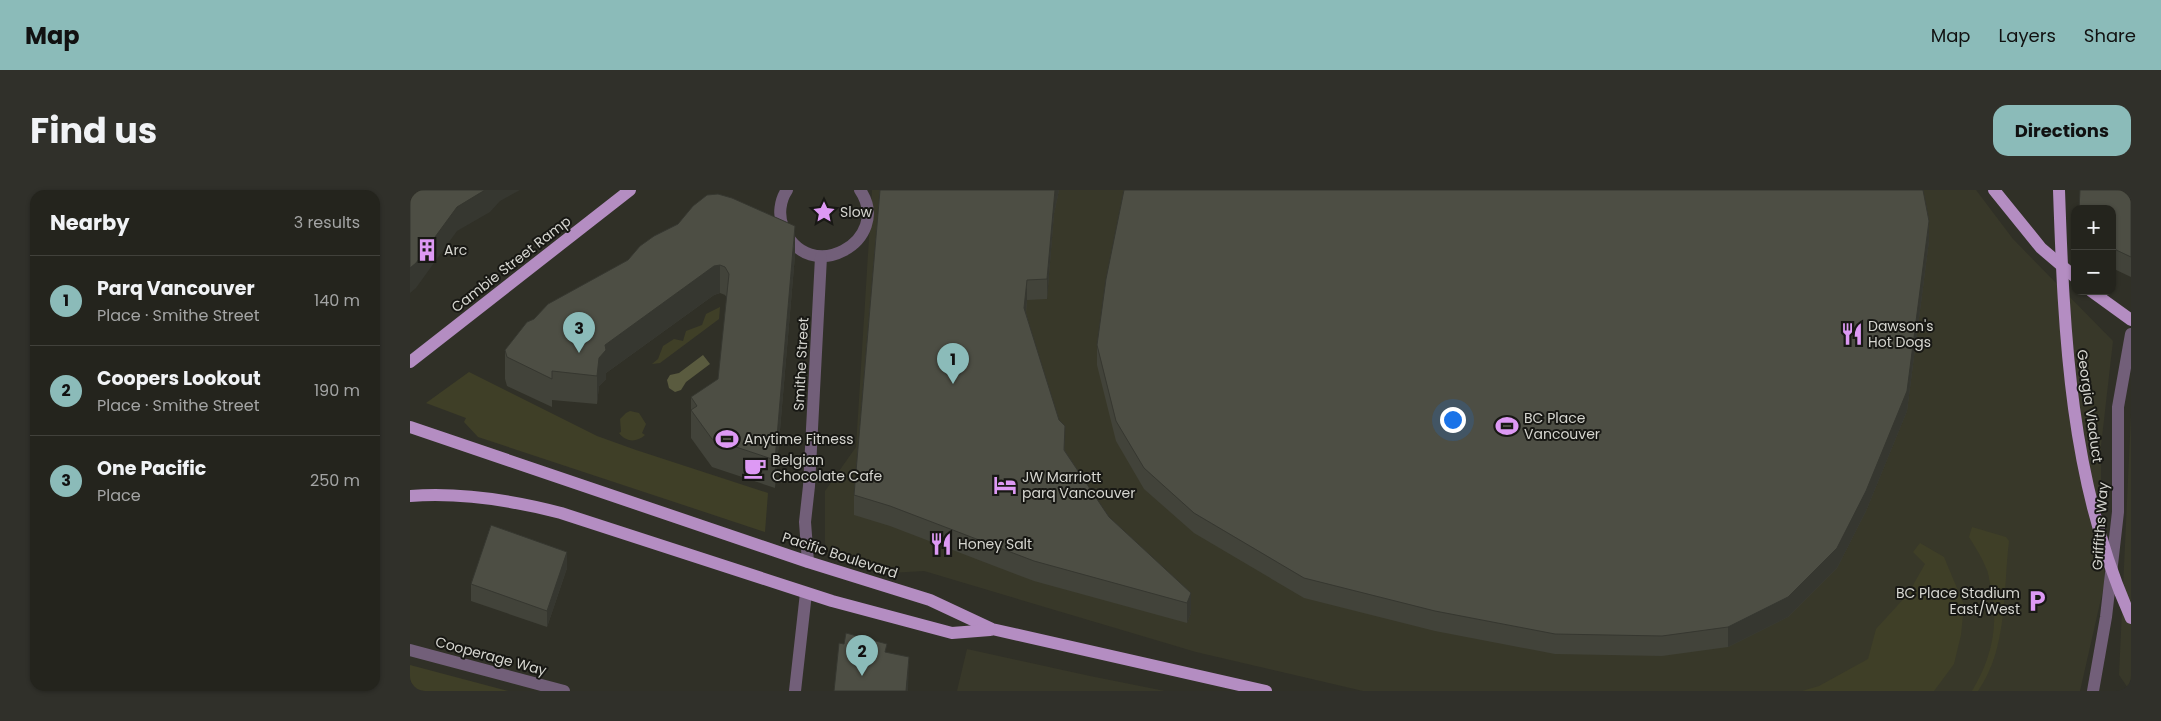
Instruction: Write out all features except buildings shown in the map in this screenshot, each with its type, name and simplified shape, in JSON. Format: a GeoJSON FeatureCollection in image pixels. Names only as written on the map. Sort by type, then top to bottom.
{"type":"FeatureCollection","features":[{"type":"Feature","properties":{"kind":"main road","name":"Cambie Street Ramp"},"geometry":{"type":"LineString","coordinates":[[410,362],[630,190]]}},
{"type":"Feature","properties":{"kind":"main road"},"geometry":{"type":"LineString","coordinates":[[1994,190],[2041,248],[2071,274]]}},
{"type":"Feature","properties":{"kind":"main road","name":"Georgia Viaduct"},"geometry":{"type":"LineString","coordinates":[[2059,190],[2066,344],[2078,445],[2099,534],[2131,618]]}},
{"type":"Feature","properties":{"kind":"main road"},"geometry":{"type":"LineString","coordinates":[[2097,295],[2131,320]]}},
{"type":"Feature","properties":{"kind":"main road","name":"Pacific Boulevard"},"geometry":{"type":"LineString","coordinates":[[410,427],[808,562],[930,600],[992,629],[1266,691]]}},
{"type":"Feature","properties":{"kind":"main road"},"geometry":{"type":"LineString","coordinates":[[410,496],[450,495],[488,498],[525,504],[561,513],[806,593],[952,633],[992,629]]}},
{"type":"Feature","properties":{"kind":"street"},"geometry":{"type":"LineString","coordinates":[[787,190],[783,196],[780,209],[781,223],[786,236],[808,254],[822,257],[835,255],[849,249],[860,238],[866,224],[867,209],[860,190]]}},
{"type":"Feature","properties":{"kind":"street","name":"Smithe Street"},"geometry":{"type":"LineString","coordinates":[[808,562],[805,522],[809,486],[822,257]]}},
{"type":"Feature","properties":{"kind":"street","name":"Griffiths Way"},"geometry":{"type":"LineString","coordinates":[[2094,691],[2106,617],[2118,512],[2118,407],[2131,334]]}},
{"type":"Feature","properties":{"kind":"street"},"geometry":{"type":"LineString","coordinates":[[794,691],[806,593]]}},
{"type":"Feature","properties":{"kind":"street","name":"Cooperage Way"},"geometry":{"type":"LineString","coordinates":[[410,650],[564,691]]}},
{"type":"Feature","properties":{"kind":"shaded area"},"geometry":{"type":"Polygon","coordinates":[[[872,190],[1976,190],[2013,239],[2113,341],[2101,446],[2101,531],[2105,581],[2080,691],[1363,691],[1196,652],[924,571],[890,573],[837,557],[827,550],[825,543],[825,491],[856,447],[872,190]]]}},
{"type":"Feature","properties":{"kind":"shaded area"},"geometry":{"type":"Polygon","coordinates":[[[720,307],[719,319],[660,363],[652,364],[658,359],[663,346],[674,339],[683,341],[686,331],[702,325],[706,314],[720,307]]]}},
{"type":"Feature","properties":{"kind":"shaded area"},"geometry":{"type":"Polygon","coordinates":[[[703,355],[710,364],[686,382],[681,390],[675,392],[669,388],[667,380],[670,375],[679,373],[703,355]]]}},
{"type":"Feature","properties":{"kind":"shaded area"},"geometry":{"type":"Polygon","coordinates":[[[469,372],[597,436],[768,493],[765,532],[478,437],[464,422],[466,418],[426,403],[469,372]]]}},
{"type":"Feature","properties":{"kind":"shaded area"},"geometry":{"type":"Polygon","coordinates":[[[630,411],[639,413],[646,424],[642,433],[645,435],[642,438],[628,440],[619,433],[621,432],[620,419],[630,411]]]}},
{"type":"Feature","properties":{"kind":"shaded area"},"geometry":{"type":"Polygon","coordinates":[[[2131,414],[2131,691],[2130,691],[2119,675],[2131,414]]]}},
{"type":"Feature","properties":{"kind":"shaded area"},"geometry":{"type":"Polygon","coordinates":[[[1972,527],[2006,537],[2009,541],[1999,638],[1988,674],[1978,691],[1972,691],[1989,654],[1994,628],[1994,615],[1988,572],[1969,537],[1972,527]]]}},
{"type":"Feature","properties":{"kind":"shaded area"},"geometry":{"type":"Polygon","coordinates":[[[1920,543],[1944,557],[1964,605],[1961,635],[1954,664],[1934,691],[1802,691],[1819,686],[1868,659],[1876,629],[1908,594],[1925,564],[1913,552],[1920,543]]]}},
{"type":"Feature","properties":{"kind":"shaded area"},"geometry":{"type":"Polygon","coordinates":[[[967,649],[1090,676],[1165,691],[957,691],[967,649]]]}},
{"type":"Feature","properties":{"kind":"shaded area"},"geometry":{"type":"Polygon","coordinates":[[[410,665],[508,691],[410,691],[410,665]]]}},
{"type":"Feature","properties":{"kind":"place","name":"Slow"},"geometry":{"type":"Point","coordinates":[824,212]}},
{"type":"Feature","properties":{"kind":"place","name":"Arc"},"geometry":{"type":"Point","coordinates":[427,250]}},
{"type":"Feature","properties":{"kind":"place","name":"Dawson's Hot Dogs"},"geometry":{"type":"Point","coordinates":[1852,334]}},
{"type":"Feature","properties":{"kind":"place","name":"One Pacific"},"geometry":{"type":"Point","coordinates":[579,353]}},
{"type":"Feature","properties":{"kind":"place","name":"Parq Vancouver"},"geometry":{"type":"Point","coordinates":[953,384]}},
{"type":"Feature","properties":{"kind":"place","name":"BC Place Vancouver"},"geometry":{"type":"Point","coordinates":[1507,426]}},
{"type":"Feature","properties":{"kind":"place","name":"Anytime Fitness"},"geometry":{"type":"Point","coordinates":[727,439]}},
{"type":"Feature","properties":{"kind":"place","name":"Belgian Chocolate Cafe"},"geometry":{"type":"Point","coordinates":[755,468]}},
{"type":"Feature","properties":{"kind":"place","name":"JW Marriott parq Vancouver"},"geometry":{"type":"Point","coordinates":[1005,485]}},
{"type":"Feature","properties":{"kind":"place","name":"Honey Salt"},"geometry":{"type":"Point","coordinates":[941,544]}},
{"type":"Feature","properties":{"kind":"place","name":"BC Place Stadium East/West"},"geometry":{"type":"Point","coordinates":[2037,601]}},
{"type":"Feature","properties":{"kind":"place","name":"Coopers Lookout"},"geometry":{"type":"Point","coordinates":[862,676]}}]}
